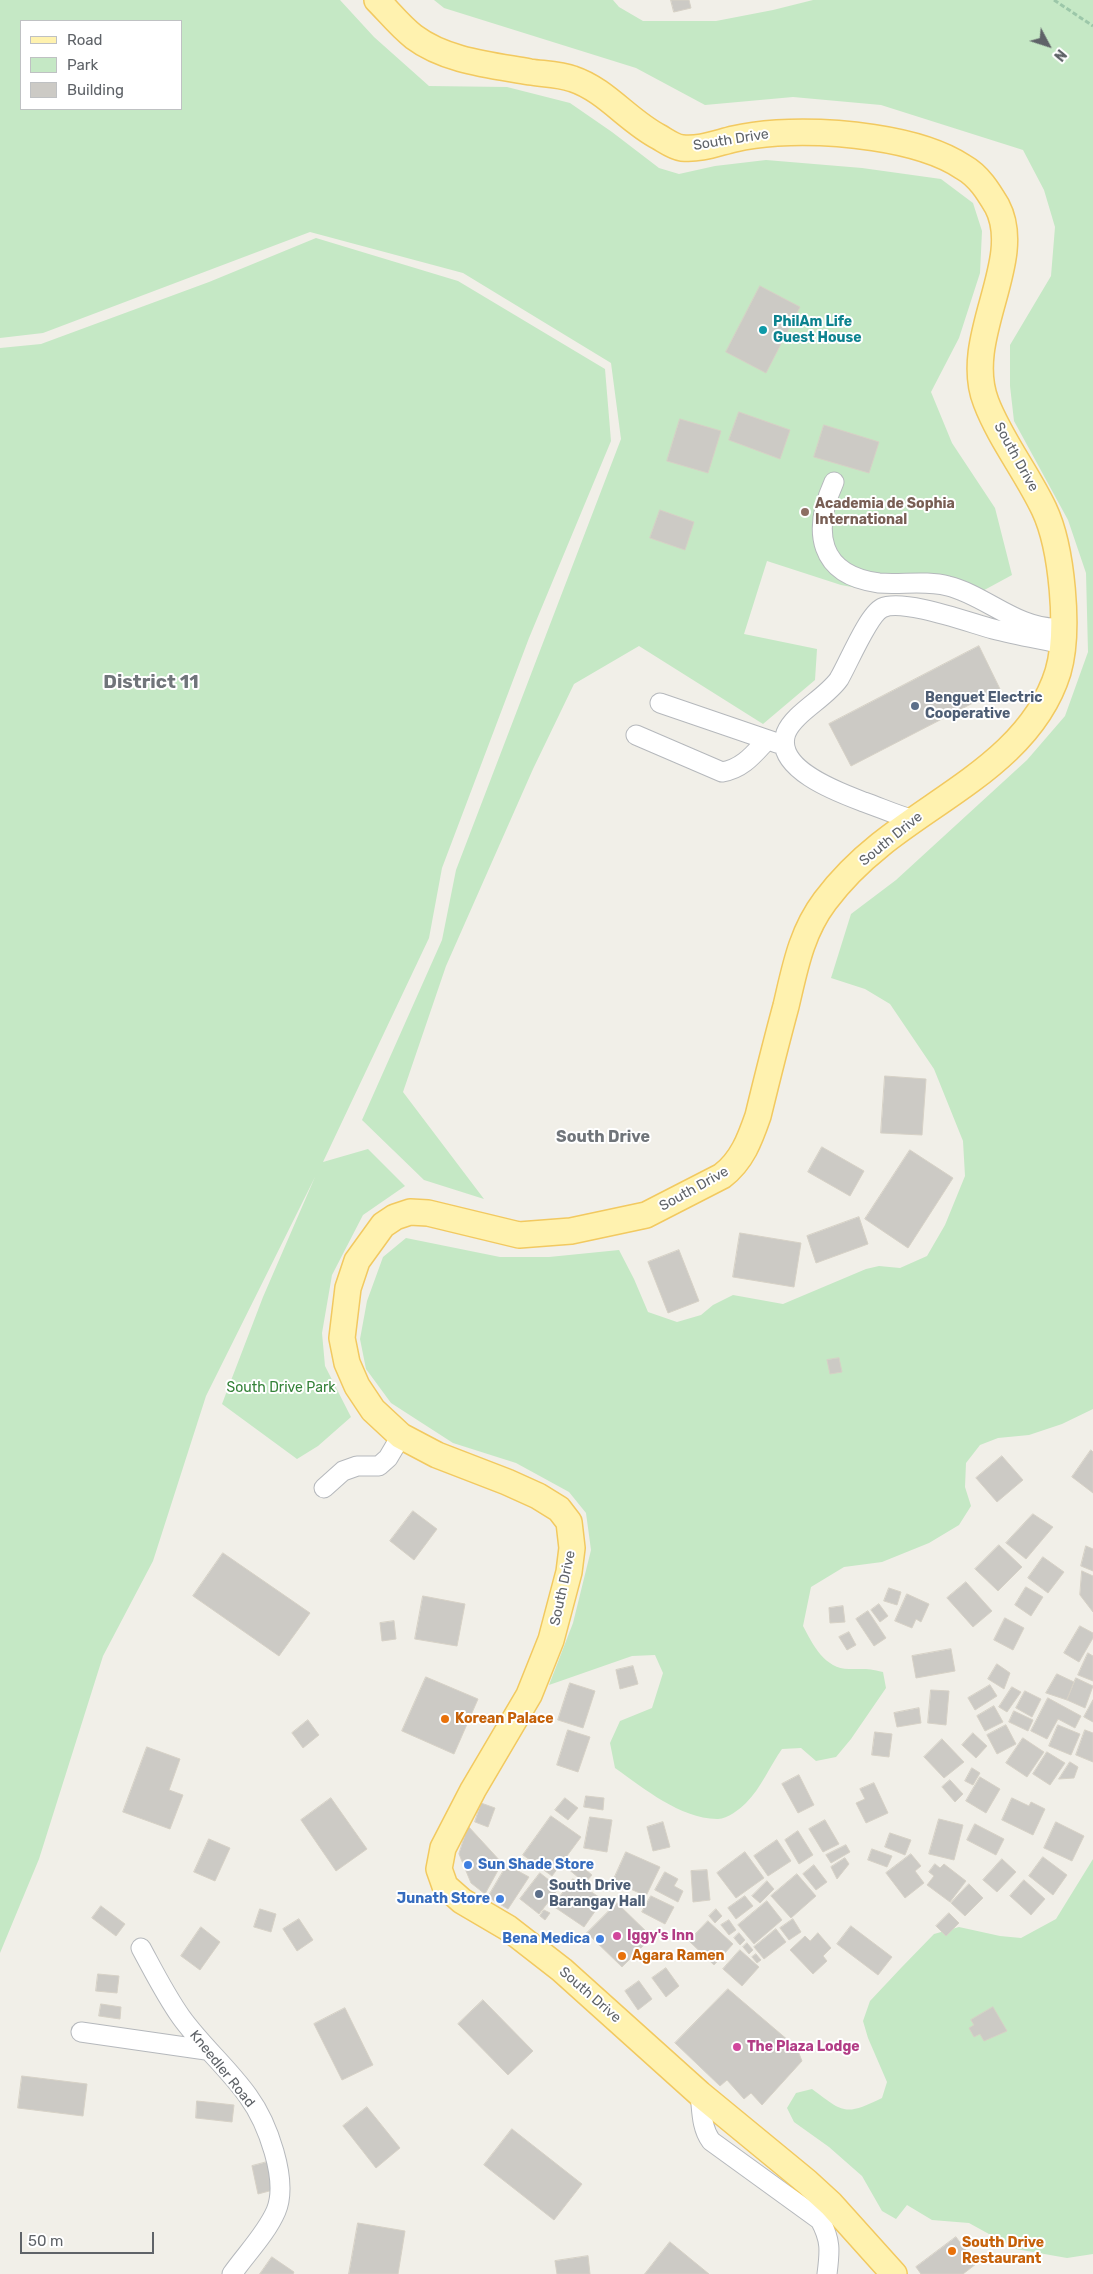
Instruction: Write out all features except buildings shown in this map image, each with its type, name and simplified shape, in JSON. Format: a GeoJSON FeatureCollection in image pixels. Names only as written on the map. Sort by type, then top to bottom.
{"type":"FeatureCollection","features":[{"type":"Feature","properties":{"kind":"main road","name":"South Drive"},"geometry":{"type":"LineString","coordinates":[[377,0],[415,37],[436,50],[460,58],[572,78],[599,93],[651,133],[679,148],[708,146],[737,138],[778,133],[837,133],[900,143],[939,154],[967,168],[985,186],[1000,213],[1004,248],[995,293],[982,338],[978,373],[986,401],[1045,511],[1053,534],[1062,597],[1063,636],[1058,672],[1047,698],[1021,736],[976,776],[877,847],[852,871],[826,901],[804,934],[758,1116],[751,1138],[734,1167],[722,1176],[646,1215],[570,1231],[519,1236],[428,1213],[410,1212],[395,1217],[382,1225],[357,1261],[348,1288],[342,1338],[347,1363],[357,1386],[373,1410],[401,1436],[437,1455],[507,1482],[559,1509],[569,1522],[572,1548],[569,1572],[551,1640],[529,1695],[473,1790],[442,1848],[439,1869],[445,1886],[462,1901],[508,1928],[562,1970],[700,2094],[779,2157],[831,2204],[894,2274]]}},
{"type":"Feature","properties":{"kind":"street"},"geometry":{"type":"LineString","coordinates":[[834,482],[826,501],[823,530],[826,554],[845,572],[878,582],[947,585],[1063,636]]}},
{"type":"Feature","properties":{"kind":"street"},"geometry":{"type":"LineString","coordinates":[[636,735],[722,772],[734,770],[786,733],[793,723],[832,688],[847,666],[870,620],[882,608],[898,607],[948,614],[991,628],[1063,636]]}},
{"type":"Feature","properties":{"kind":"street"},"geometry":{"type":"LineString","coordinates":[[660,704],[775,742],[796,766],[824,786],[893,815],[914,820]]}},
{"type":"Feature","properties":{"kind":"street"},"geometry":{"type":"LineString","coordinates":[[324,1488],[343,1471],[357,1466],[379,1466],[388,1458],[401,1436]]}},
{"type":"Feature","properties":{"kind":"street","name":"Kneedler Road"},"geometry":{"type":"LineString","coordinates":[[141,1948],[180,2016],[206,2050],[248,2096],[263,2122],[273,2152],[279,2176],[280,2192],[276,2210],[267,2227],[232,2274]]}},
{"type":"Feature","properties":{"kind":"street"},"geometry":{"type":"LineString","coordinates":[[81,2032],[206,2050]]}},
{"type":"Feature","properties":{"kind":"street"},"geometry":{"type":"LineString","coordinates":[[700,2094],[705,2133],[710,2140],[820,2220],[829,2236],[830,2256],[827,2274]]}},
{"type":"Feature","properties":{"kind":"path"},"geometry":{"type":"LineString","coordinates":[[1054,0],[1093,26]]}},
{"type":"Feature","properties":{"kind":"green space"},"geometry":{"type":"Polygon","coordinates":[[[0,0],[340,0],[374,37],[429,86],[507,87],[570,103],[659,168],[679,174],[715,166],[766,160],[862,168],[941,179],[973,203],[982,231],[980,273],[959,338],[931,392],[952,443],[995,508],[1012,575],[977,594],[873,591],[841,585],[767,561],[744,634],[817,649],[815,680],[763,724],[639,646],[574,684],[533,769],[446,966],[403,1092],[484,1199],[424,1180],[362,1120],[442,940],[456,870],[621,439],[611,363],[463,273],[310,232],[43,333],[0,338],[0,0]]]}},
{"type":"Feature","properties":{"kind":"green space"},"geometry":{"type":"Polygon","coordinates":[[[434,0],[613,0],[619,7],[643,21],[716,21],[813,0],[1093,0],[1093,1409],[1062,1424],[1029,1435],[998,1438],[980,1445],[966,1463],[965,1487],[971,1506],[959,1525],[929,1543],[882,1562],[844,1567],[811,1587],[803,1626],[821,1655],[833,1665],[841,1668],[870,1669],[883,1672],[886,1688],[851,1739],[836,1757],[816,1761],[801,1748],[782,1749],[751,1797],[737,1811],[721,1819],[689,1814],[676,1808],[650,1793],[615,1768],[610,1743],[620,1721],[652,1708],[663,1673],[655,1655],[632,1656],[549,1685],[573,1623],[591,1550],[586,1513],[569,1492],[516,1463],[453,1443],[391,1403],[366,1369],[360,1339],[367,1301],[383,1257],[406,1238],[500,1257],[549,1257],[619,1250],[648,1312],[677,1322],[701,1315],[713,1305],[733,1295],[783,1304],[866,1269],[879,1266],[900,1268],[927,1256],[945,1225],[965,1176],[963,1141],[934,1069],[890,1004],[865,989],[831,978],[851,914],[896,880],[1027,760],[1065,716],[1088,652],[1086,573],[1068,520],[1014,421],[1010,386],[1010,345],[1051,276],[1055,227],[1044,190],[1023,150],[881,105],[793,97],[705,105],[636,68],[444,8],[434,0]]]}},
{"type":"Feature","properties":{"kind":"green space","name":"South Drive Park"},"geometry":{"type":"Polygon","coordinates":[[[316,238],[458,281],[605,369],[611,441],[529,638],[442,868],[429,938],[323,1162],[368,1149],[405,1186],[363,1215],[332,1275],[322,1333],[325,1366],[351,1417],[318,1446],[297,1459],[222,1404],[263,1297],[315,1177],[206,1396],[153,1561],[103,1656],[39,1859],[0,1953],[0,348],[41,344],[209,282],[316,238]]]}},
{"type":"Feature","properties":{"kind":"green space"},"geometry":{"type":"Polygon","coordinates":[[[1093,1859],[1093,2254],[1067,2258],[1016,2249],[969,2223],[932,2220],[907,2205],[896,2219],[882,2211],[862,2176],[829,2147],[794,2122],[787,2108],[796,2093],[812,2089],[831,2103],[845,2109],[860,2108],[882,2098],[887,2082],[868,2038],[863,2021],[870,2001],[934,1934],[959,1927],[1000,1936],[1021,1938],[1056,1919],[1093,1859]]]}},
{"type":"Feature","properties":{"kind":"place","name":"PhilAm Life Guest House"},"geometry":{"type":"Point","coordinates":[763,330]}},
{"type":"Feature","properties":{"kind":"place","name":"Academia de Sophia International"},"geometry":{"type":"Point","coordinates":[805,512]}},
{"type":"Feature","properties":{"kind":"place","name":"Benguet Electric Cooperative"},"geometry":{"type":"Point","coordinates":[915,706]}},
{"type":"Feature","properties":{"kind":"place","name":"Korean Palace"},"geometry":{"type":"Point","coordinates":[445,1719]}},
{"type":"Feature","properties":{"kind":"place","name":"Sun Shade Store"},"geometry":{"type":"Point","coordinates":[468,1865]}},
{"type":"Feature","properties":{"kind":"place","name":"South Drive Barangay Hall"},"geometry":{"type":"Point","coordinates":[539,1894]}},
{"type":"Feature","properties":{"kind":"place","name":"Junath Store"},"geometry":{"type":"Point","coordinates":[500,1899]}},
{"type":"Feature","properties":{"kind":"place","name":"Iggy's Inn"},"geometry":{"type":"Point","coordinates":[617,1936]}},
{"type":"Feature","properties":{"kind":"place","name":"Bena Medica"},"geometry":{"type":"Point","coordinates":[600,1939]}},
{"type":"Feature","properties":{"kind":"place","name":"Agara Ramen"},"geometry":{"type":"Point","coordinates":[622,1956]}},
{"type":"Feature","properties":{"kind":"place","name":"The Plaza Lodge"},"geometry":{"type":"Point","coordinates":[737,2047]}},
{"type":"Feature","properties":{"kind":"place","name":"South Drive Restaurant"},"geometry":{"type":"Point","coordinates":[952,2251]}},
{"type":"Feature","properties":{"kind":"district","name":"District 11"},"geometry":{"type":"Point","coordinates":[151,683]}},
{"type":"Feature","properties":{"kind":"district","name":"South Drive"},"geometry":{"type":"Point","coordinates":[603,1137]}}]}
